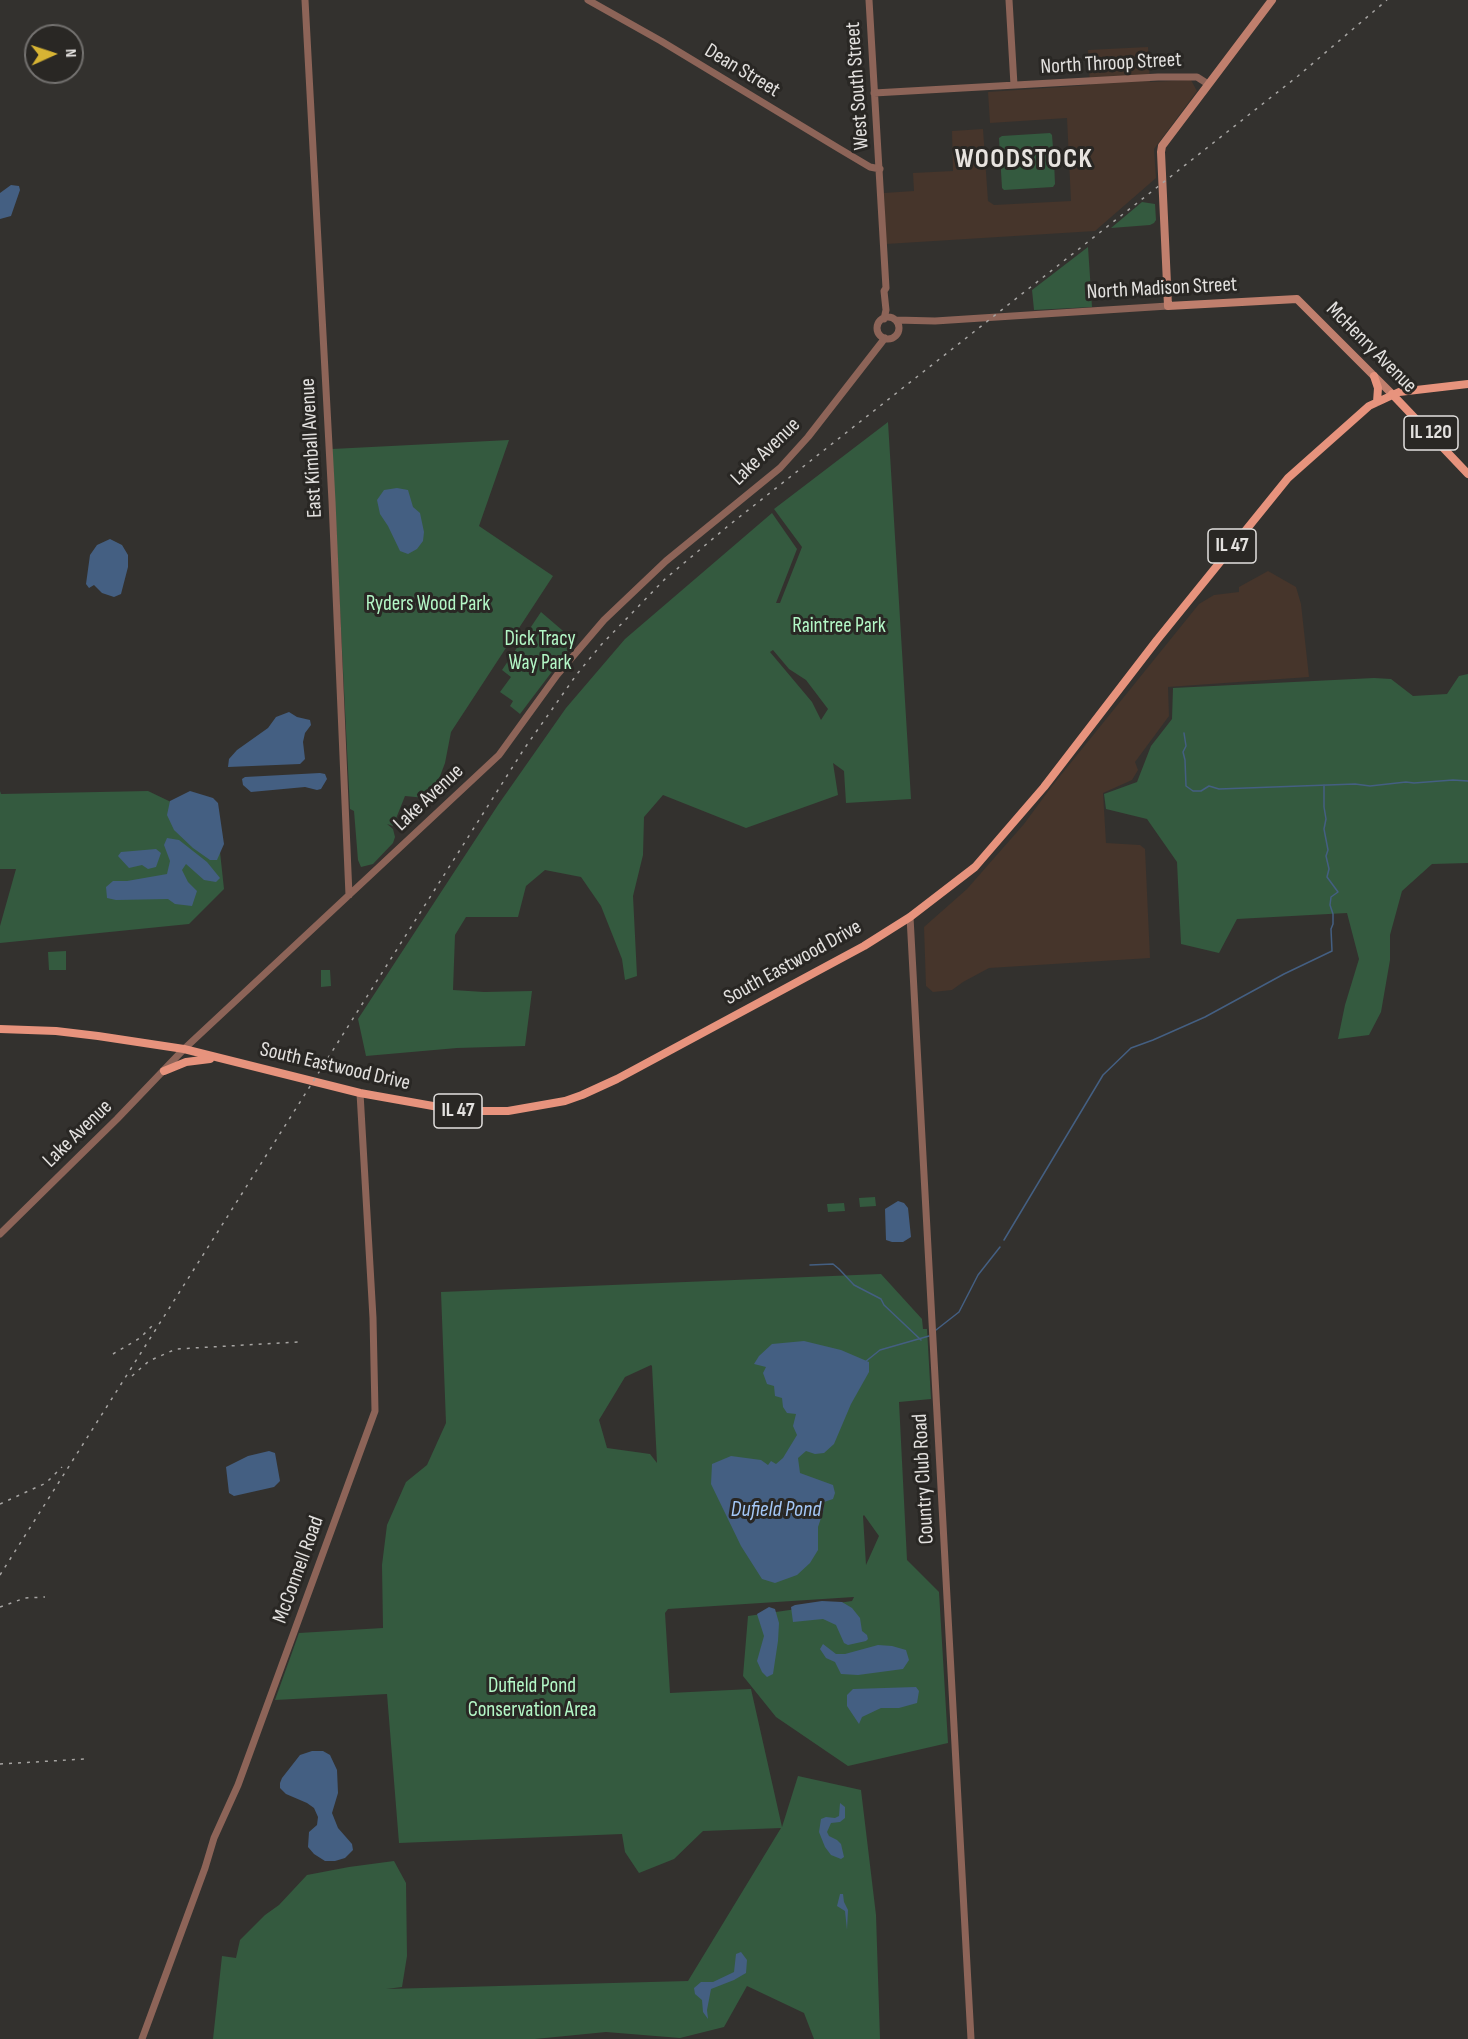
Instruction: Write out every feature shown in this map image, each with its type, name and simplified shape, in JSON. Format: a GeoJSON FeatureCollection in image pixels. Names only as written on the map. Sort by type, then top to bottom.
{"type":"FeatureCollection","features":[{"type":"Feature","properties":{"kind":"main road"},"geometry":{"type":"LineString","coordinates":[[1168,306],[1161,152],[1166,139],[1272,0]]}},
{"type":"Feature","properties":{"kind":"main road","name":"North Madison Street"},"geometry":{"type":"LineString","coordinates":[[1168,306],[1297,299]]}},
{"type":"Feature","properties":{"kind":"main road","name":"McHenry Avenue"},"geometry":{"type":"LineString","coordinates":[[1297,299],[1468,474]]}},
{"type":"Feature","properties":{"kind":"main road"},"geometry":{"type":"LineString","coordinates":[[1374,376],[1378,388],[1377,402]]}},
{"type":"Feature","properties":{"kind":"main road","name":"IL 47"},"geometry":{"type":"LineString","coordinates":[[1392,394],[1468,384]]}},
{"type":"Feature","properties":{"kind":"main road"},"geometry":{"type":"LineString","coordinates":[[1411,390],[1407,397],[1411,414]]}},
{"type":"Feature","properties":{"kind":"main road","name":"South Eastwood Drive"},"geometry":{"type":"LineString","coordinates":[[0,1029],[56,1031],[184,1049],[360,1093],[470,1112],[508,1111],[565,1101],[617,1079],[864,946],[910,917],[975,867],[1027,807],[1157,640],[1288,478],[1357,416],[1392,394]]}},
{"type":"Feature","properties":{"kind":"main road"},"geometry":{"type":"LineString","coordinates":[[164,1071],[196,1060],[217,1059]]}},
{"type":"Feature","properties":{"kind":"street","name":"East Kimball Avenue"},"geometry":{"type":"LineString","coordinates":[[305,0],[350,895]]}},
{"type":"Feature","properties":{"kind":"street","name":"Dean Street"},"geometry":{"type":"LineString","coordinates":[[588,0],[661,41],[838,148],[880,169]]}},
{"type":"Feature","properties":{"kind":"street","name":"West South Street"},"geometry":{"type":"LineString","coordinates":[[869,0],[886,288]]}},
{"type":"Feature","properties":{"kind":"street"},"geometry":{"type":"LineString","coordinates":[[1009,0],[1014,86]]}},
{"type":"Feature","properties":{"kind":"street","name":"North Throop Street"},"geometry":{"type":"LineString","coordinates":[[874,93],[1158,77],[1197,77],[1208,84]]}},
{"type":"Feature","properties":{"kind":"street"},"geometry":{"type":"LineString","coordinates":[[886,288],[884,291],[886,310],[884,319],[878,325],[882,335],[892,338],[899,331],[912,325],[935,321]]}},
{"type":"Feature","properties":{"kind":"street"},"geometry":{"type":"LineString","coordinates":[[886,288],[899,331]]}},
{"type":"Feature","properties":{"kind":"street","name":"North Madison Street"},"geometry":{"type":"LineString","coordinates":[[935,321],[1168,306]]}},
{"type":"Feature","properties":{"kind":"street"},"geometry":{"type":"LineString","coordinates":[[884,319],[935,321]]}},
{"type":"Feature","properties":{"kind":"street","name":"Lake Avenue"},"geometry":{"type":"LineString","coordinates":[[0,1234],[184,1049],[499,755],[584,641],[666,561],[768,478],[797,450],[882,335]]}},
{"type":"Feature","properties":{"kind":"street","name":"Country Club Road"},"geometry":{"type":"LineString","coordinates":[[910,917],[971,2039]]}},
{"type":"Feature","properties":{"kind":"street","name":"McConnell Road"},"geometry":{"type":"LineString","coordinates":[[142,2039],[214,1838],[238,1785],[375,1411],[373,1318],[360,1093]]}},
{"type":"Feature","properties":{"kind":"shaded area"},"geometry":{"type":"Polygon","coordinates":[[[1148,47],[1150,82],[1191,80],[1197,91],[1154,149],[1156,178],[1095,231],[886,244],[884,193],[914,191],[913,173],[953,171],[952,131],[983,129],[988,201],[994,205],[1071,201],[1067,118],[990,123],[988,92],[1090,85],[1088,50],[1148,47]]]}},
{"type":"Feature","properties":{"kind":"shaded area"},"geometry":{"type":"Polygon","coordinates":[[[1268,571],[1296,587],[1301,604],[1309,677],[1168,687],[1169,716],[1135,762],[1138,770],[1132,780],[1103,793],[1106,843],[1140,845],[1145,849],[1150,958],[989,968],[952,990],[933,992],[926,986],[924,927],[967,889],[1024,824],[1199,604],[1214,595],[1239,592],[1239,587],[1268,571]]]}},
{"type":"Feature","properties":{"kind":"green space"},"geometry":{"type":"Polygon","coordinates":[[[1050,133],[1054,161],[1055,184],[1053,187],[1004,190],[999,138],[1050,133]]]}},
{"type":"Feature","properties":{"kind":"green space"},"geometry":{"type":"Polygon","coordinates":[[[1142,202],[1155,204],[1156,220],[1154,223],[1111,228],[1142,202]]]}},
{"type":"Feature","properties":{"kind":"green space"},"geometry":{"type":"Polygon","coordinates":[[[1088,247],[1092,307],[1034,310],[1032,290],[1088,247]]]}},
{"type":"Feature","properties":{"kind":"green space","name":"Raintree Park"},"geometry":{"type":"Polygon","coordinates":[[[888,422],[911,799],[846,803],[844,771],[833,763],[838,795],[746,828],[663,795],[644,817],[643,855],[633,896],[637,976],[625,980],[622,959],[601,906],[581,877],[545,870],[526,886],[518,917],[466,917],[455,935],[453,990],[532,991],[525,1046],[457,1048],[366,1056],[358,1019],[498,805],[566,708],[625,639],[772,513],[797,549],[776,603],[780,603],[802,547],[774,509],[888,422]],[[773,650],[770,652],[812,702],[821,720],[828,709],[806,680],[789,669],[773,650]]]}},
{"type":"Feature","properties":{"kind":"green space","name":"Ryders Wood Park"},"geometry":{"type":"Polygon","coordinates":[[[509,440],[479,526],[553,576],[451,732],[445,763],[437,784],[425,798],[405,796],[393,826],[387,824],[393,829],[395,837],[393,843],[373,864],[361,867],[358,860],[354,811],[350,809],[332,449],[509,440]]]}},
{"type":"Feature","properties":{"kind":"green space","name":"Dick Tracy Way Park"},"geometry":{"type":"Polygon","coordinates":[[[541,612],[576,642],[520,714],[510,706],[513,701],[500,692],[511,677],[502,670],[541,612]]]}},
{"type":"Feature","properties":{"kind":"green space"},"geometry":{"type":"Polygon","coordinates":[[[1468,674],[1468,863],[1432,864],[1402,891],[1390,935],[1390,960],[1381,1012],[1369,1035],[1338,1039],[1345,1005],[1359,959],[1347,913],[1237,919],[1219,953],[1181,944],[1177,862],[1147,819],[1106,809],[1104,794],[1137,782],[1151,746],[1172,719],[1173,688],[1374,678],[1391,679],[1413,696],[1447,694],[1459,676],[1468,674]]]}},
{"type":"Feature","properties":{"kind":"green space"},"geometry":{"type":"Polygon","coordinates":[[[0,791],[1,794],[148,791],[217,824],[224,889],[189,924],[0,943],[0,926],[16,869],[0,869],[0,791]]]}},
{"type":"Feature","properties":{"kind":"green space"},"geometry":{"type":"Polygon","coordinates":[[[66,951],[66,970],[49,970],[48,952],[66,951]]]}},
{"type":"Feature","properties":{"kind":"green space"},"geometry":{"type":"Polygon","coordinates":[[[321,970],[330,970],[331,986],[321,987],[321,970]]]}},
{"type":"Feature","properties":{"kind":"green space"},"geometry":{"type":"Polygon","coordinates":[[[875,1197],[876,1206],[860,1207],[859,1198],[875,1197]]]}},
{"type":"Feature","properties":{"kind":"green space"},"geometry":{"type":"Polygon","coordinates":[[[844,1203],[845,1211],[828,1212],[827,1204],[844,1203]]]}},
{"type":"Feature","properties":{"kind":"green space","name":"Dufield Pond Conservation Area"},"geometry":{"type":"Polygon","coordinates":[[[881,1274],[922,1319],[923,1329],[927,1329],[931,1399],[899,1402],[907,1560],[939,1592],[948,1743],[848,1766],[776,1717],[743,1676],[748,1616],[852,1601],[854,1597],[668,1609],[665,1613],[670,1693],[751,1689],[782,1827],[798,1776],[861,1790],[876,1915],[880,2039],[814,2039],[804,2013],[747,1986],[724,2027],[680,2038],[606,2032],[535,2039],[213,2039],[222,1956],[236,1958],[240,1940],[265,1915],[279,1905],[307,1875],[394,1861],[406,1883],[407,1956],[402,1987],[386,1989],[688,1981],[781,1828],[703,1831],[674,1859],[639,1873],[625,1852],[622,1834],[399,1843],[387,1694],[275,1700],[299,1633],[383,1628],[382,1565],[387,1525],[406,1482],[427,1465],[446,1423],[441,1292],[881,1274]],[[652,1366],[625,1377],[599,1420],[607,1448],[650,1454],[657,1463],[652,1366]],[[863,1516],[866,1565],[879,1536],[863,1516]]]}},
{"type":"Feature","properties":{"kind":"water"},"geometry":{"type":"Polygon","coordinates":[[[11,185],[19,186],[20,190],[11,216],[0,219],[0,193],[11,185]]]}},
{"type":"Feature","properties":{"kind":"water"},"geometry":{"type":"Polygon","coordinates":[[[397,488],[408,490],[413,507],[420,513],[424,532],[423,541],[417,549],[408,554],[400,551],[380,514],[377,500],[384,490],[397,488]]]}},
{"type":"Feature","properties":{"kind":"water"},"geometry":{"type":"Polygon","coordinates":[[[110,539],[122,545],[128,555],[128,567],[121,594],[114,597],[102,593],[94,585],[89,588],[86,584],[90,555],[97,545],[110,539]]]}},
{"type":"Feature","properties":{"kind":"water"},"geometry":{"type":"Polygon","coordinates":[[[289,712],[297,717],[310,720],[311,725],[305,733],[303,742],[305,759],[300,764],[228,767],[229,759],[237,750],[268,728],[276,717],[289,712]]]}},
{"type":"Feature","properties":{"kind":"water"},"geometry":{"type":"Polygon","coordinates":[[[325,774],[327,779],[321,789],[317,790],[305,787],[251,792],[243,785],[242,779],[245,777],[325,774]]]}},
{"type":"Feature","properties":{"kind":"water"},"geometry":{"type":"Polygon","coordinates":[[[190,791],[213,798],[218,803],[224,844],[217,860],[210,860],[193,848],[174,830],[167,815],[170,801],[190,791]]]}},
{"type":"Feature","properties":{"kind":"water"},"geometry":{"type":"Polygon","coordinates":[[[167,838],[179,840],[207,862],[220,878],[216,882],[204,880],[186,864],[182,870],[188,882],[197,891],[192,906],[175,904],[168,899],[116,900],[107,898],[106,887],[113,881],[167,874],[170,861],[164,845],[167,838]]]}},
{"type":"Feature","properties":{"kind":"water"},"geometry":{"type":"Polygon","coordinates":[[[156,849],[161,853],[156,867],[148,869],[142,865],[129,868],[118,856],[121,852],[156,849]]]}},
{"type":"Feature","properties":{"kind":"water"},"geometry":{"type":"Polygon","coordinates":[[[898,1201],[904,1203],[908,1208],[911,1237],[903,1242],[892,1242],[886,1240],[885,1209],[898,1201]]]}},
{"type":"Feature","properties":{"kind":"water","name":"Dufield Pond"},"geometry":{"type":"Polygon","coordinates":[[[804,1341],[841,1350],[869,1362],[869,1372],[851,1404],[834,1444],[824,1453],[815,1454],[806,1451],[798,1458],[800,1473],[833,1485],[835,1493],[833,1499],[824,1502],[818,1527],[818,1550],[810,1563],[797,1575],[775,1583],[762,1579],[741,1546],[711,1484],[712,1464],[731,1456],[761,1460],[768,1465],[771,1461],[776,1464],[783,1458],[797,1435],[793,1426],[796,1414],[787,1413],[783,1407],[782,1398],[775,1396],[774,1386],[767,1384],[763,1373],[766,1367],[754,1364],[772,1344],[804,1341]]]}},
{"type":"Feature","properties":{"kind":"water"},"geometry":{"type":"Polygon","coordinates":[[[269,1451],[275,1453],[280,1481],[274,1487],[234,1496],[229,1493],[226,1467],[248,1456],[269,1451]]]}},
{"type":"Feature","properties":{"kind":"water"},"geometry":{"type":"Polygon","coordinates":[[[822,1601],[842,1602],[852,1608],[860,1618],[862,1631],[868,1639],[848,1645],[844,1643],[836,1625],[823,1619],[793,1622],[791,1607],[822,1601]]]}},
{"type":"Feature","properties":{"kind":"water"},"geometry":{"type":"Polygon","coordinates":[[[769,1607],[775,1609],[779,1623],[773,1674],[767,1677],[757,1661],[764,1636],[757,1614],[769,1607]]]}},
{"type":"Feature","properties":{"kind":"water"},"geometry":{"type":"Polygon","coordinates":[[[823,1644],[836,1654],[845,1654],[878,1645],[892,1646],[906,1650],[909,1660],[903,1669],[858,1675],[841,1674],[835,1662],[826,1658],[820,1649],[823,1644]]]}},
{"type":"Feature","properties":{"kind":"water"},"geometry":{"type":"Polygon","coordinates":[[[916,1687],[919,1691],[917,1703],[899,1708],[881,1708],[862,1717],[859,1724],[847,1706],[847,1695],[853,1689],[916,1687]]]}},
{"type":"Feature","properties":{"kind":"water"},"geometry":{"type":"Polygon","coordinates":[[[312,1751],[323,1751],[330,1755],[337,1770],[338,1793],[332,1813],[338,1828],[352,1844],[353,1850],[345,1858],[335,1861],[325,1861],[308,1847],[309,1832],[317,1825],[318,1817],[314,1808],[286,1794],[280,1788],[282,1778],[300,1755],[312,1751]]]}},
{"type":"Feature","properties":{"kind":"water"},"geometry":{"type":"Polygon","coordinates":[[[840,1803],[845,1807],[845,1818],[840,1822],[831,1823],[827,1832],[841,1844],[844,1857],[841,1859],[831,1855],[819,1832],[821,1819],[839,1816],[840,1803]]]}},
{"type":"Feature","properties":{"kind":"water"},"geometry":{"type":"Polygon","coordinates":[[[840,1894],[843,1894],[848,1910],[847,1930],[845,1911],[837,1906],[840,1894]]]}},
{"type":"Feature","properties":{"kind":"water"},"geometry":{"type":"Polygon","coordinates":[[[741,1952],[747,1960],[746,1973],[711,1989],[707,2010],[708,2019],[703,2012],[702,2000],[695,1994],[694,1988],[701,1982],[713,1982],[734,1972],[736,1954],[741,1952]]]}},
{"type":"Feature","properties":{"kind":"waterway"},"geometry":{"type":"LineString","coordinates":[[1184,733],[1186,786],[1193,791],[1201,791],[1209,786],[1219,789],[1355,784],[1370,786],[1406,782],[1468,781]]}},
{"type":"Feature","properties":{"kind":"waterway"},"geometry":{"type":"LineString","coordinates":[[1004,1240],[1103,1075],[1131,1048],[1205,1017],[1332,951],[1333,914],[1330,905],[1331,897],[1338,892],[1327,877],[1329,869],[1324,829],[1326,819],[1324,785]]}},
{"type":"Feature","properties":{"kind":"waterway"},"geometry":{"type":"LineString","coordinates":[[936,1330],[959,1312],[978,1275],[1000,1247]]}},
{"type":"Feature","properties":{"kind":"waterway"},"geometry":{"type":"LineString","coordinates":[[810,1265],[833,1264],[854,1285],[881,1299],[884,1305],[921,1340]]}},
{"type":"Feature","properties":{"kind":"waterway"},"geometry":{"type":"LineString","coordinates":[[865,1362],[880,1350],[929,1336]]}},
{"type":"Feature","properties":{"kind":"railway"},"geometry":{"type":"LineString","coordinates":[[0,1575],[524,749],[577,674],[601,645],[665,579],[728,526],[1298,76],[1387,0]]}},
{"type":"Feature","properties":{"kind":"railway"},"geometry":{"type":"LineString","coordinates":[[113,1354],[140,1338],[152,1326]]}},
{"type":"Feature","properties":{"kind":"railway"},"geometry":{"type":"LineString","coordinates":[[132,1376],[149,1361],[176,1349],[298,1342]]}},
{"type":"Feature","properties":{"kind":"railway"},"geometry":{"type":"LineString","coordinates":[[0,1504],[46,1483],[62,1467]]}},
{"type":"Feature","properties":{"kind":"railway"},"geometry":{"type":"LineString","coordinates":[[0,1607],[25,1598],[45,1597]]}},
{"type":"Feature","properties":{"kind":"railway"},"geometry":{"type":"LineString","coordinates":[[0,1764],[85,1759]]}},
{"type":"Feature","properties":{"kind":"district","name":"WOODSTOCK"},"geometry":{"type":"Point","coordinates":[1024,160]}}]}
